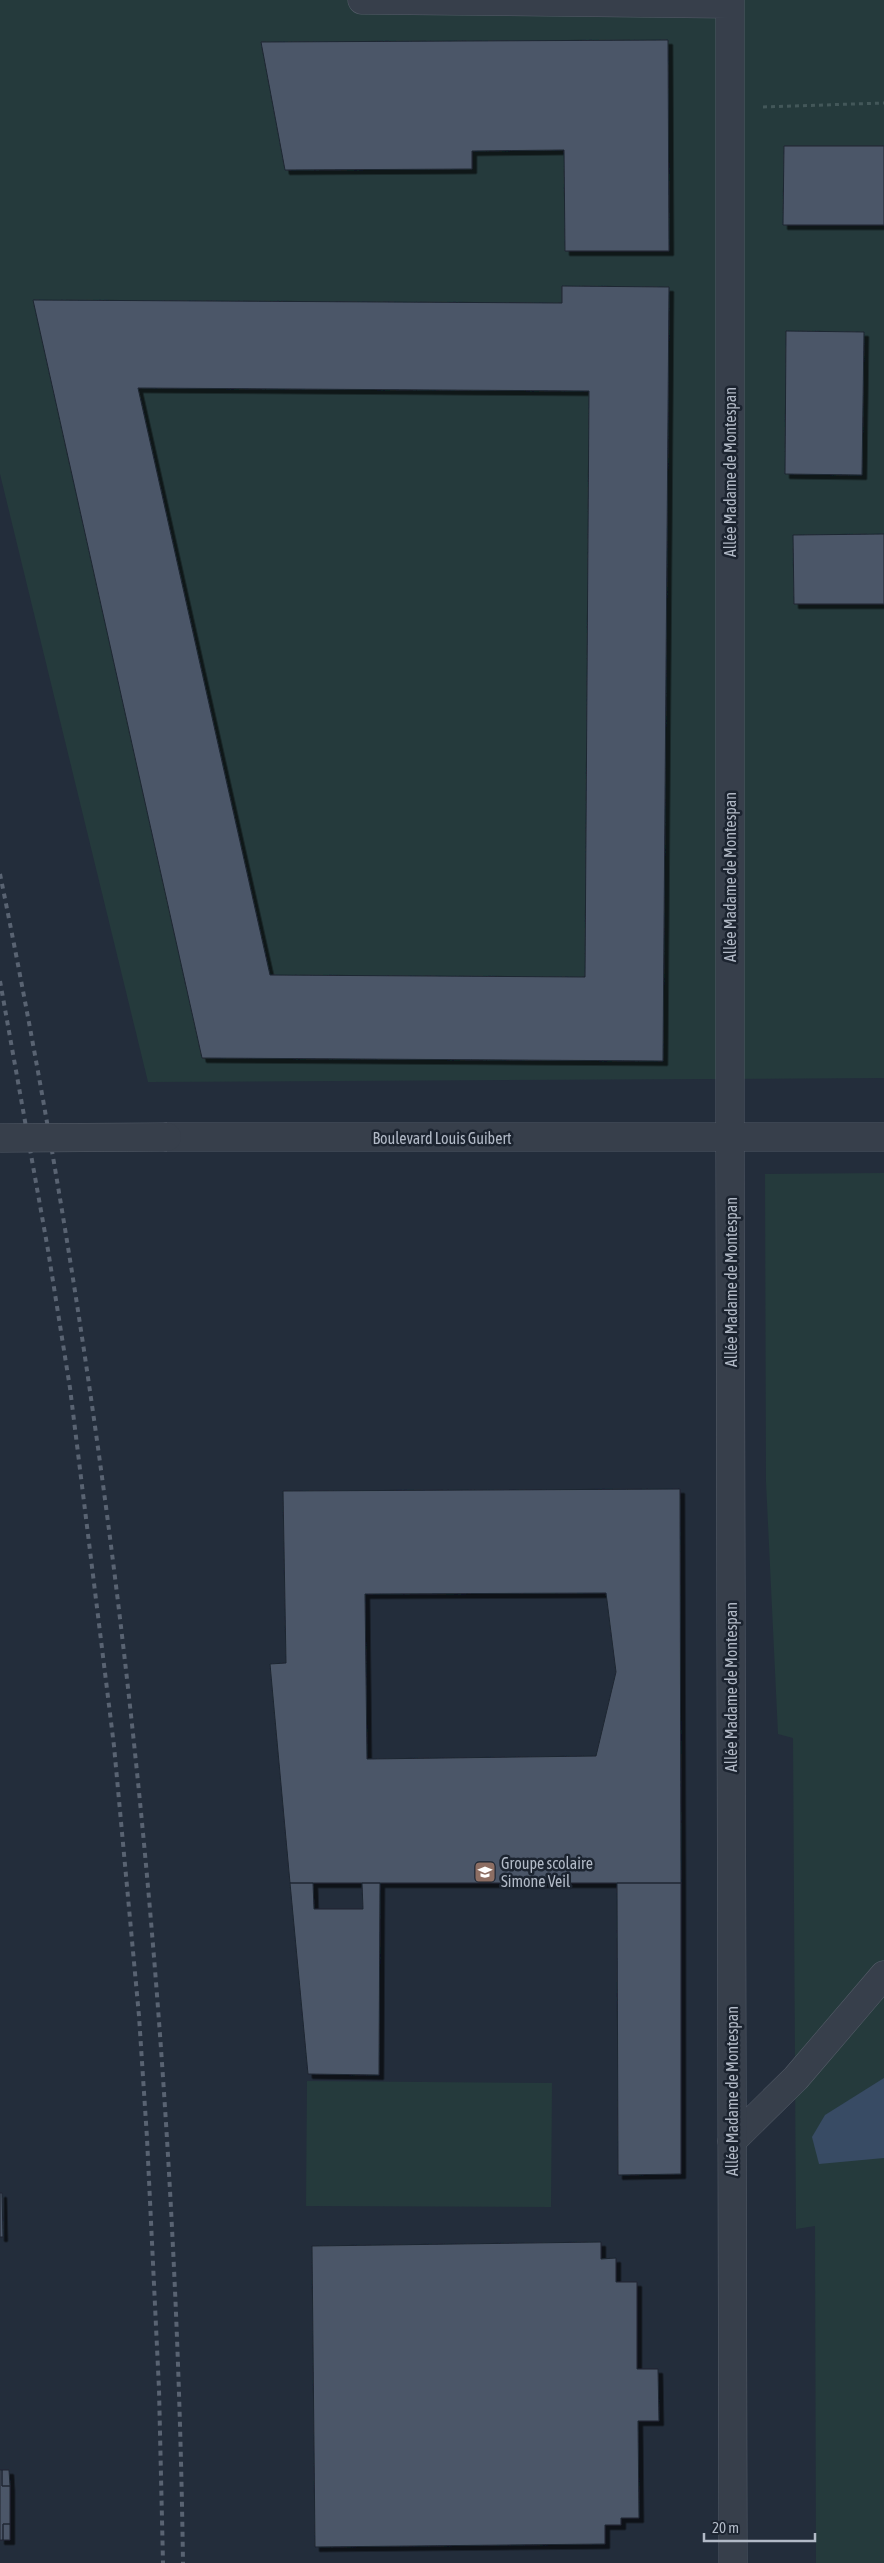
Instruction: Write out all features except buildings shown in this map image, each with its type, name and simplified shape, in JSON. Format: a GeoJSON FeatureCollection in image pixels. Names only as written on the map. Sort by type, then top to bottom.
{"type":"FeatureCollection","features":[{"type":"Feature","properties":{"kind":"street"},"geometry":{"type":"LineString","coordinates":[[362,0],[730,2]]}},
{"type":"Feature","properties":{"kind":"street","name":"Allée Madame de Montespan"},"geometry":{"type":"LineString","coordinates":[[730,2],[733,2563]]}},
{"type":"Feature","properties":{"kind":"street","name":"Boulevard Louis Guibert"},"geometry":{"type":"LineString","coordinates":[[0,1138],[884,1137]]}},
{"type":"Feature","properties":{"kind":"street"},"geometry":{"type":"LineString","coordinates":[[732,2141],[796,2078],[884,1975]]}},
{"type":"Feature","properties":{"kind":"path"},"geometry":{"type":"LineString","coordinates":[[730,108],[884,103]]}},
{"type":"Feature","properties":{"kind":"green space"},"geometry":{"type":"Polygon","coordinates":[[[0,0],[884,0],[884,1078],[148,1082],[0,474],[0,0]]]}},
{"type":"Feature","properties":{"kind":"green space"},"geometry":{"type":"Polygon","coordinates":[[[884,1173],[884,2563],[816,2563],[815,2226],[796,2229],[793,1738],[778,1734],[766,1482],[765,1174],[884,1173]]]}},
{"type":"Feature","properties":{"kind":"green space"},"geometry":{"type":"Polygon","coordinates":[[[307,2081],[552,2083],[551,2207],[306,2206],[307,2081]]]}},
{"type":"Feature","properties":{"kind":"water"},"geometry":{"type":"Polygon","coordinates":[[[884,2078],[884,2158],[819,2164],[812,2137],[825,2115],[884,2078]]]}},
{"type":"Feature","properties":{"kind":"railway"},"geometry":{"type":"LineString","coordinates":[[0,874],[40,1083],[75,1292],[105,1503],[131,1714],[151,1926],[167,2138],[177,2350],[183,2563]]}},
{"type":"Feature","properties":{"kind":"railway"},"geometry":{"type":"LineString","coordinates":[[0,981],[48,1250],[70,1388],[114,1746],[139,2016],[147,2138],[159,2389],[163,2563]]}},
{"type":"Feature","properties":{"kind":"place","name":"Groupe scolaire Simone Veil"},"geometry":{"type":"Point","coordinates":[485,1872]}}]}
